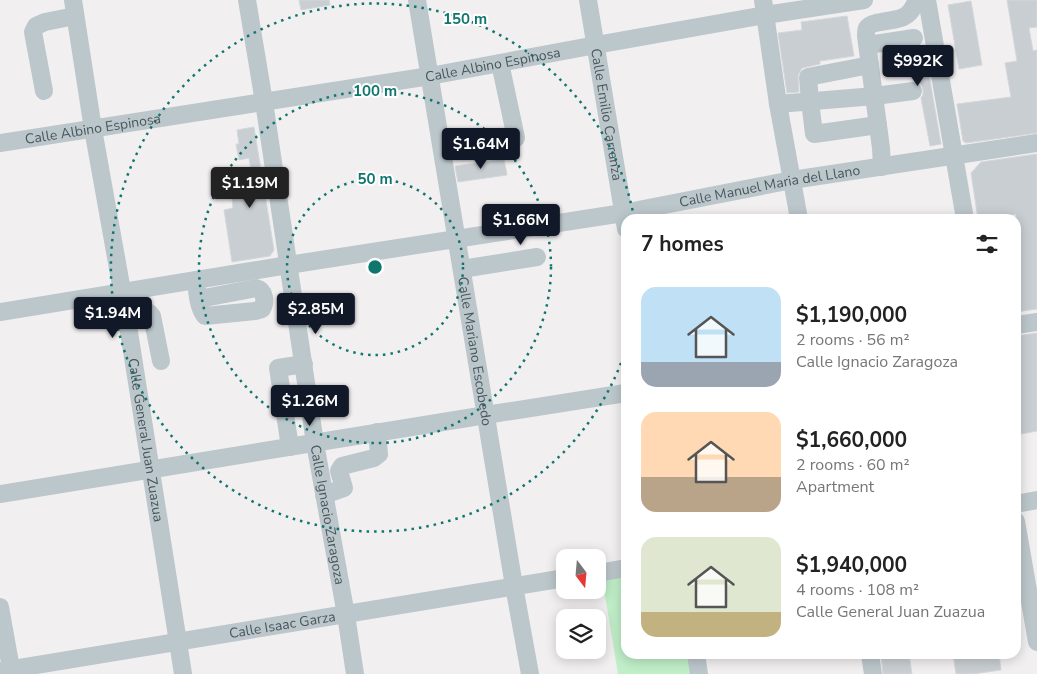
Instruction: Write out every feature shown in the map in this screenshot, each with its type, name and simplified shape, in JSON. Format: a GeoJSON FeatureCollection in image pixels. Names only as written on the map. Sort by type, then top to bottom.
{"type":"FeatureCollection","features":[{"type":"Feature","properties":{"kind":"street","name":"Calle Ignacio Zaragoza"},"geometry":{"type":"LineString","coordinates":[[247,0],[315,443],[355,674]]}},
{"type":"Feature","properties":{"kind":"street","name":"Calle Mariano Escobedo"},"geometry":{"type":"LineString","coordinates":[[417,0],[530,674]]}},
{"type":"Feature","properties":{"kind":"street","name":"Calle Emilio Carranza"},"geometry":{"type":"LineString","coordinates":[[588,0],[624,214]]}},
{"type":"Feature","properties":{"kind":"street","name":"Calle Albino Espinosa"},"geometry":{"type":"LineString","coordinates":[[0,143],[430,76],[596,45],[764,8],[863,0]]}},
{"type":"Feature","properties":{"kind":"street"},"geometry":{"type":"LineString","coordinates":[[882,167],[866,29],[873,24],[906,16],[916,0]]}},
{"type":"Feature","properties":{"kind":"street"},"geometry":{"type":"LineString","coordinates":[[926,0],[964,214]]}},
{"type":"Feature","properties":{"kind":"street"},"geometry":{"type":"LineString","coordinates":[[44,90],[33,32],[36,26],[74,8]]}},
{"type":"Feature","properties":{"kind":"street","name":"Calle General Juan Zuazua"},"geometry":{"type":"LineString","coordinates":[[74,8],[93,129],[126,313],[183,674]]}},
{"type":"Feature","properties":{"kind":"street"},"geometry":{"type":"LineString","coordinates":[[764,8],[778,104],[798,214]]}},
{"type":"Feature","properties":{"kind":"street"},"geometry":{"type":"LineString","coordinates":[[868,45],[914,38]]}},
{"type":"Feature","properties":{"kind":"street"},"geometry":{"type":"LineString","coordinates":[[500,63],[516,138]]}},
{"type":"Feature","properties":{"kind":"street"},"geometry":{"type":"LineString","coordinates":[[870,65],[808,77],[810,101],[808,136],[878,125]]}},
{"type":"Feature","properties":{"kind":"street"},"geometry":{"type":"LineString","coordinates":[[778,104],[875,96],[913,90]]}},
{"type":"Feature","properties":{"kind":"street","name":"Calle Manuel Maria del Llano"},"geometry":{"type":"LineString","coordinates":[[654,214],[792,180],[1037,143]]}},
{"type":"Feature","properties":{"kind":"street","name":"Calle Manuel Maria del Llano"},"geometry":{"type":"LineString","coordinates":[[0,312],[288,265],[457,240],[621,221]]}},
{"type":"Feature","properties":{"kind":"street"},"geometry":{"type":"LineString","coordinates":[[462,269],[537,257]]}},
{"type":"Feature","properties":{"kind":"street"},"geometry":{"type":"LineString","coordinates":[[196,280],[203,314],[209,317],[260,310],[264,304],[263,294],[292,289]]}},
{"type":"Feature","properties":{"kind":"street"},"geometry":{"type":"LineString","coordinates":[[126,313],[144,310],[150,313],[161,361]]}},
{"type":"Feature","properties":{"kind":"street"},"geometry":{"type":"LineString","coordinates":[[1021,324],[1037,322]]}},
{"type":"Feature","properties":{"kind":"street"},"geometry":{"type":"LineString","coordinates":[[290,447],[278,368],[304,364]]}},
{"type":"Feature","properties":{"kind":"street"},"geometry":{"type":"LineString","coordinates":[[0,494],[377,432],[621,395]]}},
{"type":"Feature","properties":{"kind":"street"},"geometry":{"type":"LineString","coordinates":[[324,495],[344,488],[339,471],[342,466],[378,456],[377,432]]}},
{"type":"Feature","properties":{"kind":"street"},"geometry":{"type":"LineString","coordinates":[[1021,503],[1037,500]]}},
{"type":"Feature","properties":{"kind":"street"},"geometry":{"type":"LineString","coordinates":[[1021,535],[1030,560],[1037,642]]}},
{"type":"Feature","properties":{"kind":"street"},"geometry":{"type":"LineString","coordinates":[[606,572],[621,569]]}},
{"type":"Feature","properties":{"kind":"street","name":"Calle Isaac Garza"},"geometry":{"type":"LineString","coordinates":[[8,672],[556,579]]}},
{"type":"Feature","properties":{"kind":"street"},"geometry":{"type":"LineString","coordinates":[[0,607],[8,672]]}},
{"type":"Feature","properties":{"kind":"street"},"geometry":{"type":"LineString","coordinates":[[697,659],[699,674]]}},
{"type":"Feature","properties":{"kind":"street"},"geometry":{"type":"LineString","coordinates":[[871,659],[873,674]]}},
{"type":"Feature","properties":{"kind":"green space"},"geometry":{"type":"Polygon","coordinates":[[[621,568],[621,659],[697,659],[699,674],[618,674],[606,599],[606,570],[621,568]]]}},
{"type":"Feature","properties":{"kind":"building"},"geometry":{"type":"Polygon","coordinates":[[[299,0],[329,0],[330,5],[301,10],[299,0]]]}},
{"type":"Feature","properties":{"kind":"building"},"geometry":{"type":"Polygon","coordinates":[[[1007,0],[1037,0],[1037,27],[1029,28],[1033,51],[1037,50],[1037,133],[966,143],[963,141],[957,104],[1011,97],[1005,63],[1017,61],[1007,0]]]}},
{"type":"Feature","properties":{"kind":"building"},"geometry":{"type":"Polygon","coordinates":[[[971,1],[982,65],[959,69],[948,5],[971,1]]]}},
{"type":"Feature","properties":{"kind":"building"},"geometry":{"type":"Polygon","coordinates":[[[847,16],[854,56],[820,61],[820,64],[802,68],[798,75],[799,92],[787,93],[778,33],[802,30],[801,22],[847,16]]]}},
{"type":"Feature","properties":{"kind":"building"},"geometry":{"type":"Polygon","coordinates":[[[925,51],[941,144],[930,146],[921,98],[923,89],[917,81],[915,69],[884,72],[882,57],[925,51]]]}},
{"type":"Feature","properties":{"kind":"building"},"geometry":{"type":"Polygon","coordinates":[[[254,127],[274,250],[270,256],[232,262],[224,210],[233,208],[232,199],[255,195],[249,158],[239,160],[236,144],[239,144],[237,130],[254,127]]]}},
{"type":"Feature","properties":{"kind":"building"},"geometry":{"type":"Polygon","coordinates":[[[1037,154],[1037,309],[1021,311],[1021,214],[977,214],[971,173],[981,162],[1037,154]]]}},
{"type":"Feature","properties":{"kind":"building"},"geometry":{"type":"Polygon","coordinates":[[[504,159],[507,175],[458,182],[455,166],[504,159]]]}},
{"type":"Feature","properties":{"kind":"building"},"geometry":{"type":"Polygon","coordinates":[[[1037,333],[1037,431],[1021,434],[1021,335],[1037,333]]]}},
{"type":"Feature","properties":{"kind":"building"},"geometry":{"type":"Polygon","coordinates":[[[882,659],[910,659],[912,674],[883,674],[882,659]]]}},
{"type":"Feature","properties":{"kind":"building"},"geometry":{"type":"Polygon","coordinates":[[[954,659],[1000,659],[1001,670],[973,674],[956,674],[954,659]]]}}]}
